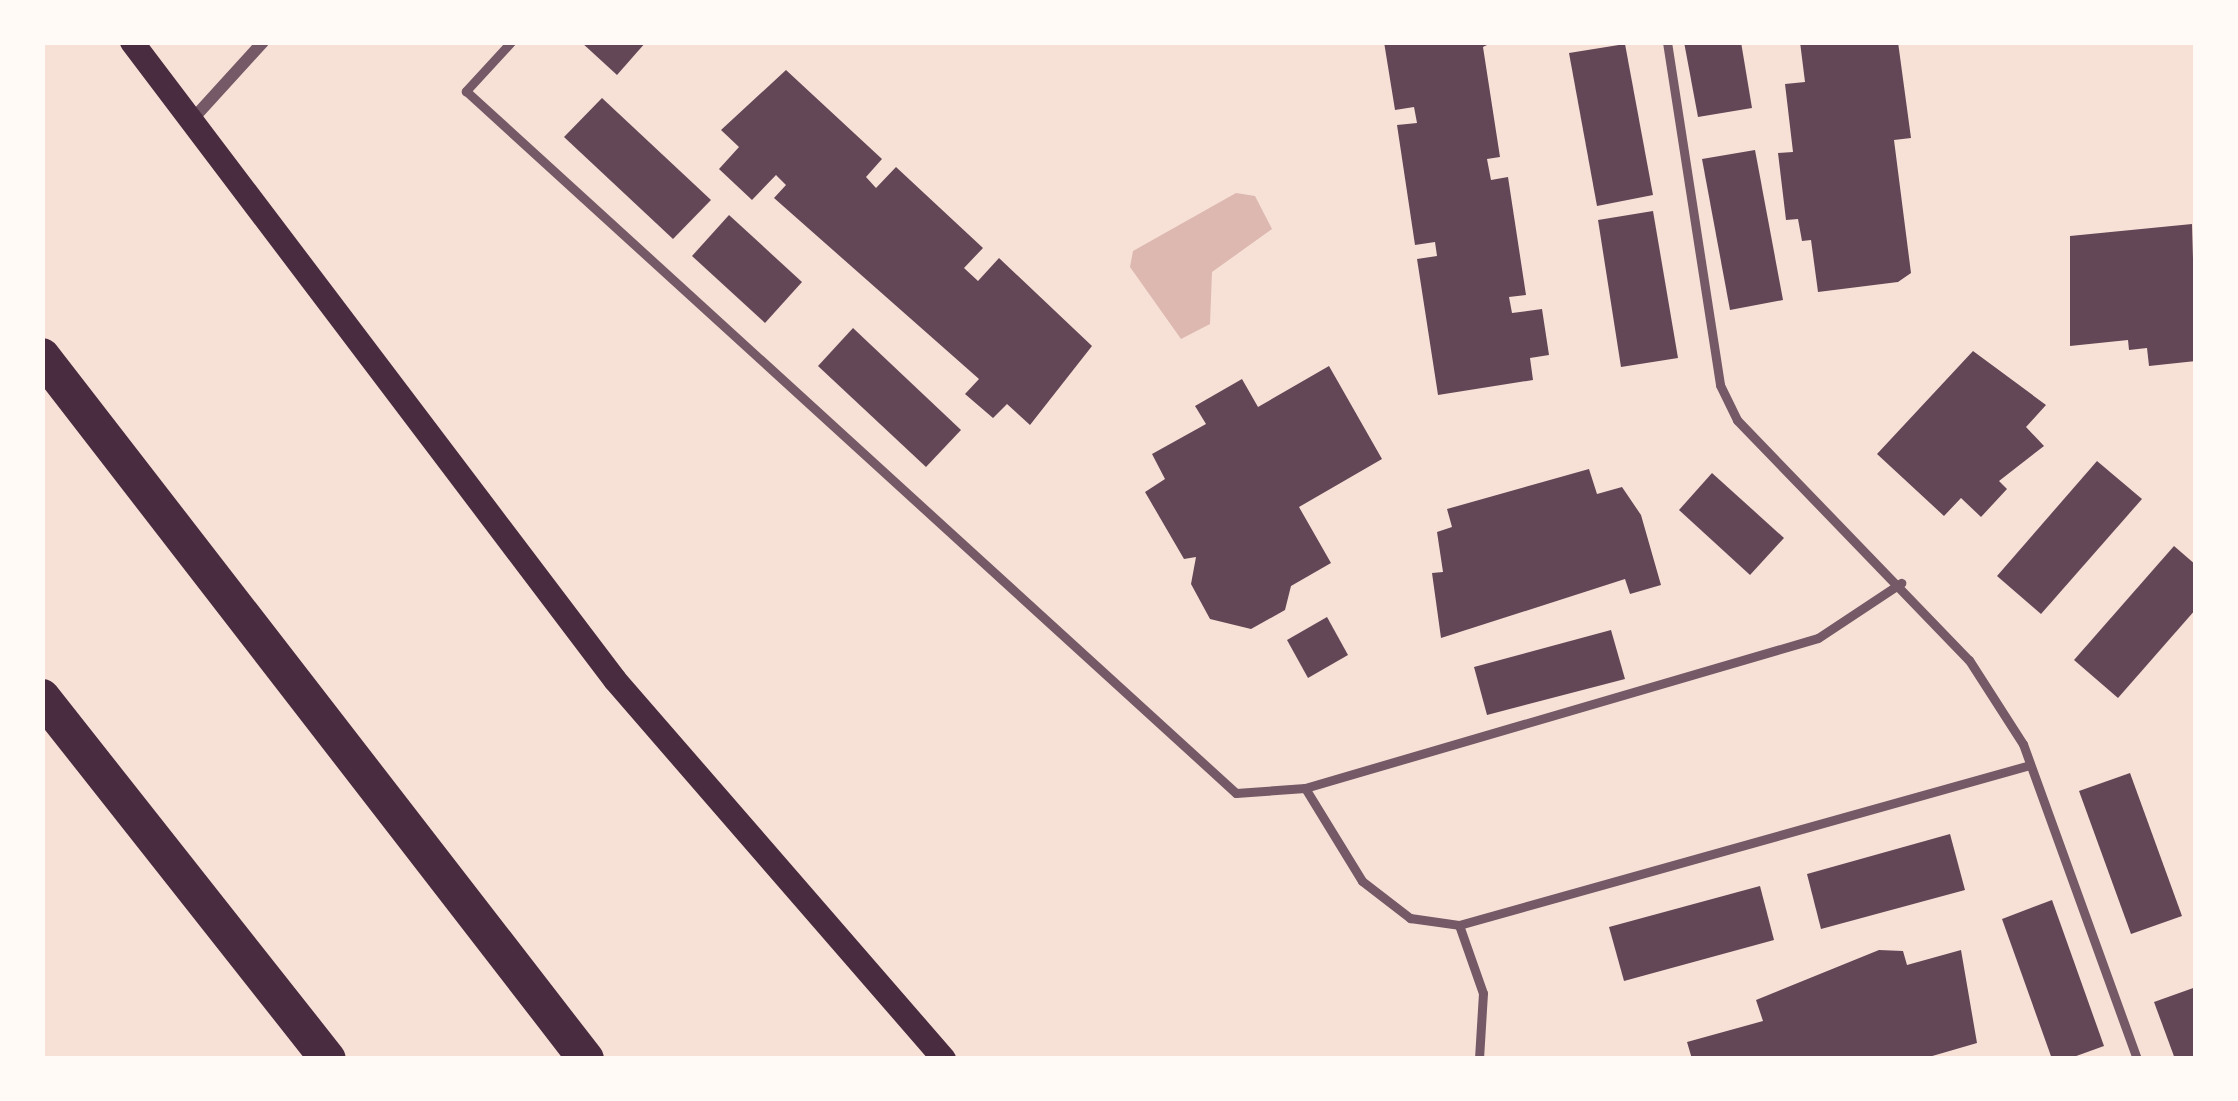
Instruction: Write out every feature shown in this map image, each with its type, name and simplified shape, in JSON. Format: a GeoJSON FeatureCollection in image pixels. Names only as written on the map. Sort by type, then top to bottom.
{"type":"FeatureCollection","features":[{"type":"Feature","properties":{"kind":"highway"},"geometry":{"type":"LineString","coordinates":[[42,356],[586,1059]]}},
{"type":"Feature","properties":{"kind":"highway"},"geometry":{"type":"LineString","coordinates":[[42,697],[328,1059]]}},
{"type":"Feature","properties":{"kind":"main road"},"geometry":{"type":"LineString","coordinates":[[132,42],[186,126],[615,680],[944,1059]]}},
{"type":"Feature","properties":{"kind":"street"},"geometry":{"type":"LineString","coordinates":[[186,126],[263,42]]}},
{"type":"Feature","properties":{"kind":"lane"},"geometry":{"type":"LineString","coordinates":[[511,42],[466,91],[1236,793],[1305,788],[1818,638],[1901,583]]}},
{"type":"Feature","properties":{"kind":"lane"},"geometry":{"type":"LineString","coordinates":[[1667,42],[1720,385],[1737,420],[1901,583],[1970,660],[2030,765],[2137,1059]]}},
{"type":"Feature","properties":{"kind":"lane"},"geometry":{"type":"LineString","coordinates":[[1305,788],[1362,881],[1410,918],[1459,925],[2030,765]]}},
{"type":"Feature","properties":{"kind":"lane"},"geometry":{"type":"LineString","coordinates":[[1459,925],[1483,993],[1480,1059]]}},
{"type":"Feature","properties":{"kind":"shaded area"},"geometry":{"type":"Polygon","coordinates":[[[1236,193],[1255,196],[1272,229],[1212,272],[1210,324],[1181,339],[1130,267],[1133,251],[1236,193]]]}},
{"type":"Feature","properties":{"kind":"building"},"geometry":{"type":"Polygon","coordinates":[[[581,42],[646,42],[617,75],[581,42]]]}},
{"type":"Feature","properties":{"kind":"building"},"geometry":{"type":"Polygon","coordinates":[[[1384,42],[1493,42],[1483,47],[1500,157],[1487,159],[1491,180],[1508,177],[1526,295],[1509,297],[1512,313],[1542,309],[1549,355],[1530,358],[1533,380],[1438,395],[1417,259],[1437,256],[1435,242],[1415,245],[1397,125],[1417,123],[1414,107],[1395,110],[1384,42]]]}},
{"type":"Feature","properties":{"kind":"building"},"geometry":{"type":"Polygon","coordinates":[[[1684,42],[1741,42],[1752,108],[1698,117],[1684,42]]]}},
{"type":"Feature","properties":{"kind":"building"},"geometry":{"type":"Polygon","coordinates":[[[1800,42],[1898,42],[1911,138],[1894,140],[1911,273],[1898,282],[1818,292],[1811,240],[1802,241],[1798,219],[1786,220],[1778,153],[1793,152],[1785,84],[1805,82],[1800,42]]]}},
{"type":"Feature","properties":{"kind":"building"},"geometry":{"type":"Polygon","coordinates":[[[1625,44],[1653,195],[1597,206],[1569,53],[1625,44]]]}},
{"type":"Feature","properties":{"kind":"building"},"geometry":{"type":"Polygon","coordinates":[[[786,70],[882,159],[866,177],[876,188],[896,167],[983,248],[964,268],[978,281],[999,258],[1092,346],[1030,425],[1007,404],[993,418],[965,394],[979,379],[774,198],[786,185],[776,175],[752,200],[719,169],[739,147],[721,130],[786,70]]]}},
{"type":"Feature","properties":{"kind":"building"},"geometry":{"type":"Polygon","coordinates":[[[602,98],[711,200],[673,239],[564,137],[602,98]]]}},
{"type":"Feature","properties":{"kind":"building"},"geometry":{"type":"Polygon","coordinates":[[[1755,150],[1783,300],[1730,310],[1702,159],[1755,150]]]}},
{"type":"Feature","properties":{"kind":"building"},"geometry":{"type":"Polygon","coordinates":[[[1653,211],[1678,358],[1621,367],[1598,220],[1653,211]]]}},
{"type":"Feature","properties":{"kind":"building"},"geometry":{"type":"Polygon","coordinates":[[[729,215],[802,282],[765,323],[692,256],[729,215]]]}},
{"type":"Feature","properties":{"kind":"building"},"geometry":{"type":"Polygon","coordinates":[[[2192,224],[2196,361],[2149,366],[2147,348],[2129,350],[2128,340],[2070,346],[2070,236],[2192,224]]]}},
{"type":"Feature","properties":{"kind":"building"},"geometry":{"type":"Polygon","coordinates":[[[853,328],[961,430],[926,467],[818,366],[853,328]]]}},
{"type":"Feature","properties":{"kind":"building"},"geometry":{"type":"Polygon","coordinates":[[[1973,351],[2046,405],[2026,427],[2044,446],[1999,481],[2007,489],[1981,517],[1961,498],[1944,516],[1877,454],[1973,351]]]}},
{"type":"Feature","properties":{"kind":"building"},"geometry":{"type":"Polygon","coordinates":[[[1329,366],[1382,459],[1299,507],[1331,563],[1291,586],[1285,610],[1251,629],[1210,619],[1191,584],[1196,557],[1184,559],[1145,492],[1165,479],[1152,454],[1206,424],[1195,406],[1242,379],[1258,407],[1329,366]]]}},
{"type":"Feature","properties":{"kind":"building"},"geometry":{"type":"Polygon","coordinates":[[[2097,461],[2142,499],[2041,614],[1997,576],[2097,461]]]}},
{"type":"Feature","properties":{"kind":"building"},"geometry":{"type":"Polygon","coordinates":[[[1589,469],[1597,494],[1622,487],[1641,515],[1661,585],[1630,594],[1625,579],[1441,638],[1432,573],[1443,572],[1437,532],[1452,527],[1447,509],[1589,469]]]}},
{"type":"Feature","properties":{"kind":"building"},"geometry":{"type":"Polygon","coordinates":[[[1712,473],[1784,538],[1750,575],[1679,510],[1712,473]]]}},
{"type":"Feature","properties":{"kind":"building"},"geometry":{"type":"Polygon","coordinates":[[[2174,546],[2196,565],[2196,609],[2118,698],[2074,660],[2174,546]]]}},
{"type":"Feature","properties":{"kind":"building"},"geometry":{"type":"Polygon","coordinates":[[[1327,617],[1348,655],[1308,678],[1287,640],[1327,617]]]}},
{"type":"Feature","properties":{"kind":"building"},"geometry":{"type":"Polygon","coordinates":[[[1611,630],[1625,679],[1487,715],[1474,667],[1611,630]]]}},
{"type":"Feature","properties":{"kind":"building"},"geometry":{"type":"Polygon","coordinates":[[[2130,773],[2182,916],[2131,934],[2079,791],[2130,773]]]}},
{"type":"Feature","properties":{"kind":"building"},"geometry":{"type":"Polygon","coordinates":[[[1950,834],[1965,890],[1821,929],[1807,874],[1950,834]]]}},
{"type":"Feature","properties":{"kind":"building"},"geometry":{"type":"Polygon","coordinates":[[[1760,886],[1774,940],[1624,981],[1609,927],[1760,886]]]}},
{"type":"Feature","properties":{"kind":"building"},"geometry":{"type":"Polygon","coordinates":[[[2052,900],[2104,1046],[2068,1059],[2052,1059],[2002,919],[2052,900]]]}},
{"type":"Feature","properties":{"kind":"building"},"geometry":{"type":"Polygon","coordinates":[[[1879,950],[1903,951],[1907,965],[1961,950],[1977,1043],[1922,1059],[1692,1059],[1687,1042],[1763,1021],[1756,1000],[1879,950]]]}},
{"type":"Feature","properties":{"kind":"building"},"geometry":{"type":"Polygon","coordinates":[[[2196,987],[2196,1059],[2175,1059],[2154,1002],[2196,987]]]}}]}
